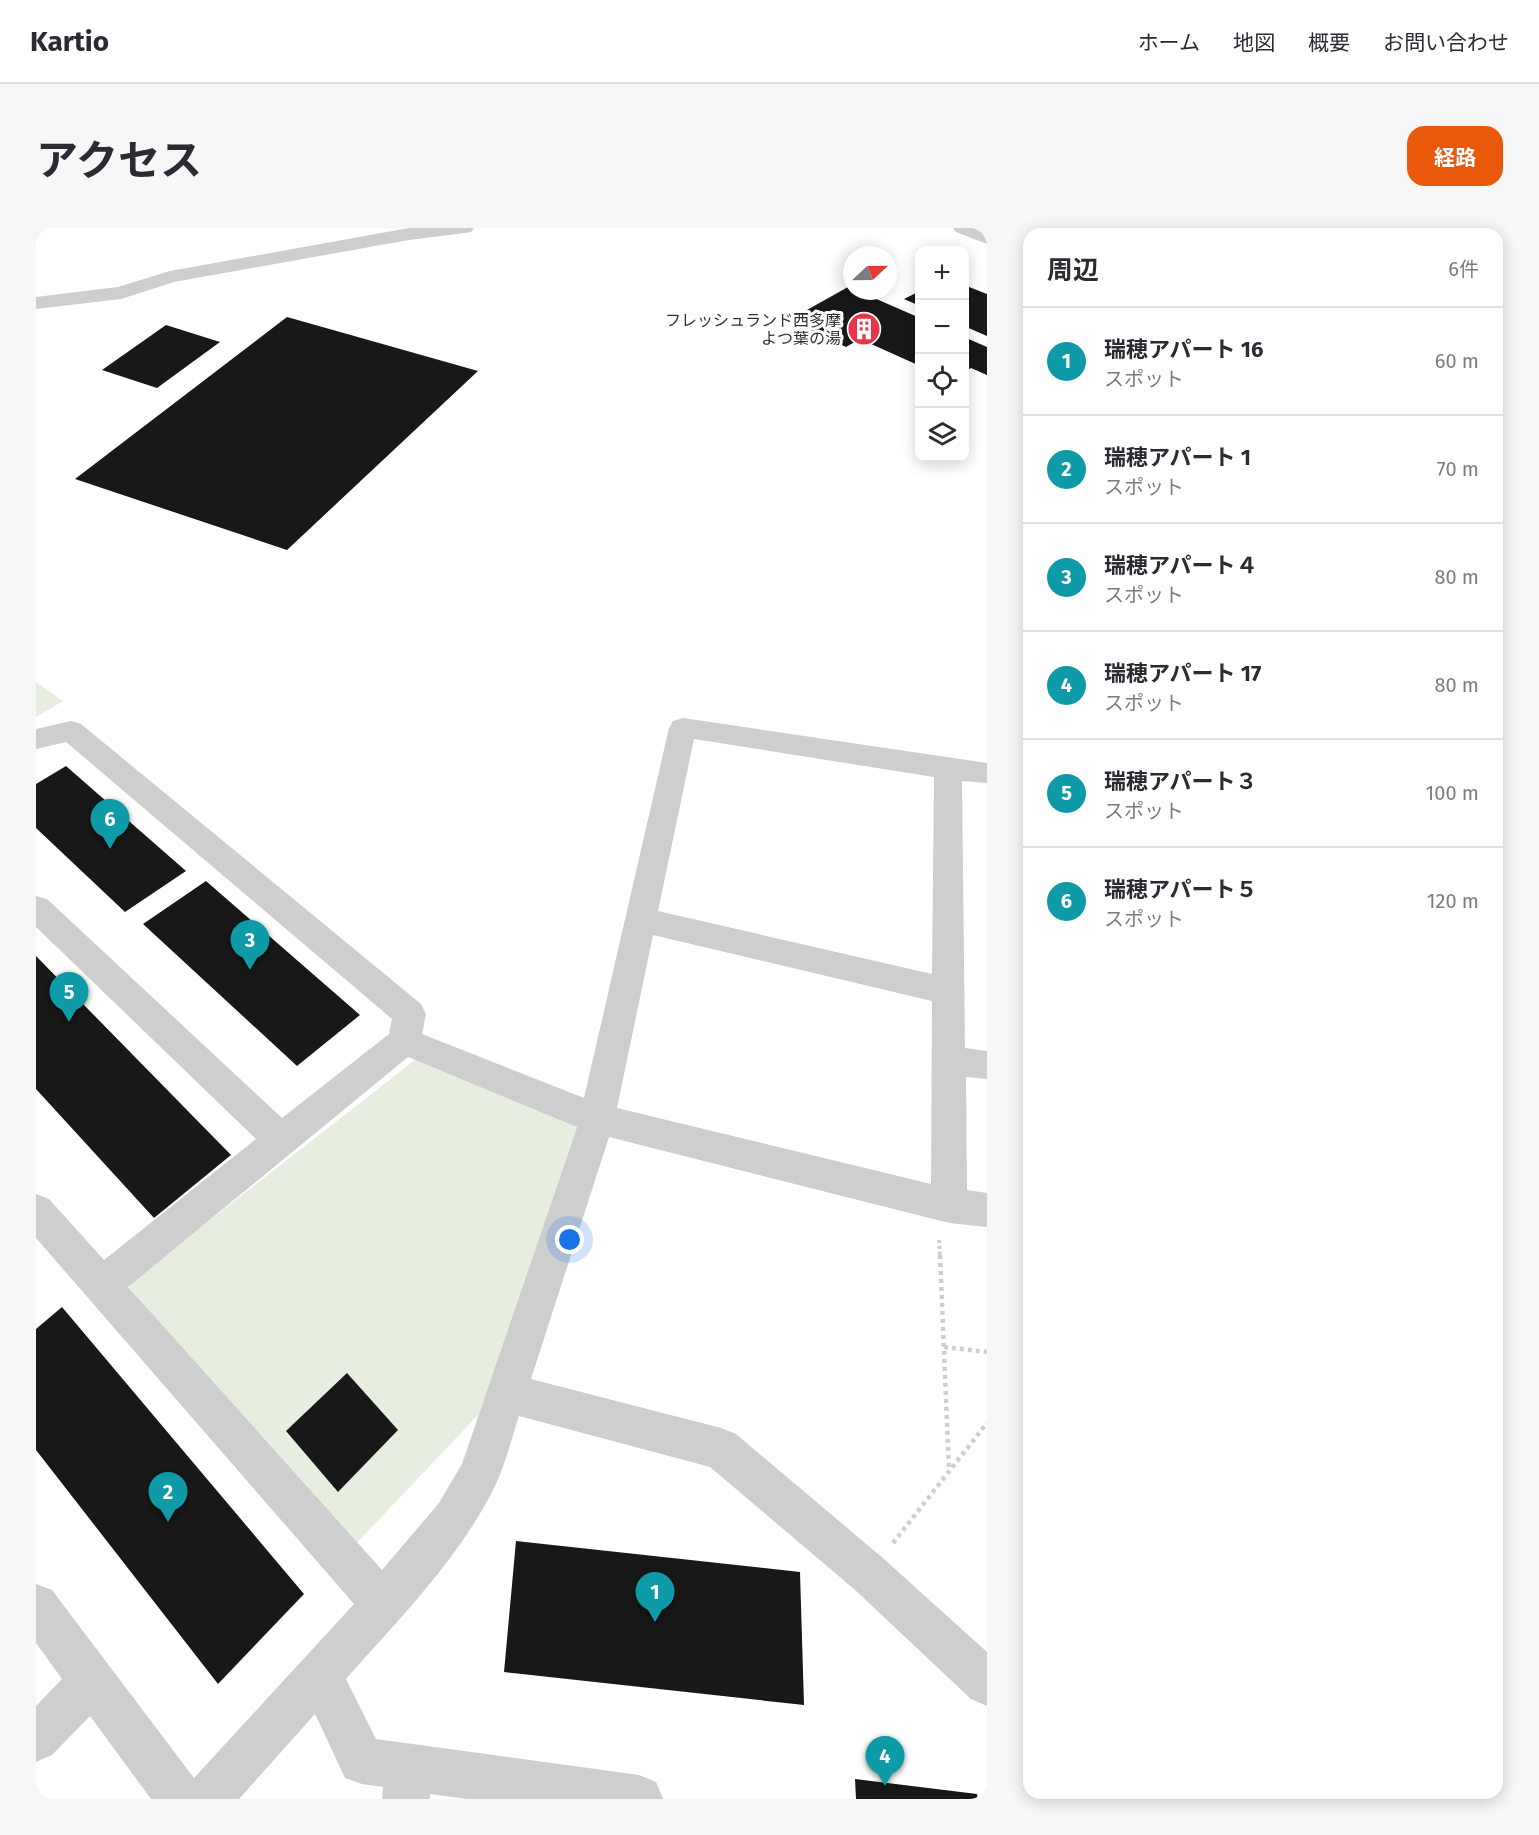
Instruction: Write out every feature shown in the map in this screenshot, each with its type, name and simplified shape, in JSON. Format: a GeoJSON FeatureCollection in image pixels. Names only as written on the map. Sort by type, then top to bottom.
{"type":"FeatureCollection","features":[{"type":"Feature","properties":{"kind":"street"},"geometry":{"type":"LineString","coordinates":[[36,303],[121,293],[170,277],[409,234],[465,228]]}},
{"type":"Feature","properties":{"kind":"street"},"geometry":{"type":"LineString","coordinates":[[962,228],[987,238]]}},
{"type":"Feature","properties":{"kind":"street"},"geometry":{"type":"LineString","coordinates":[[207,1799],[383,1604],[454,1518],[479,1474],[508,1393],[597,1119],[683,728],[987,773]]}},
{"type":"Feature","properties":{"kind":"street"},"geometry":{"type":"LineString","coordinates":[[36,739],[70,730],[410,1014],[404,1041],[102,1286]]}},
{"type":"Feature","properties":{"kind":"street"},"geometry":{"type":"LineString","coordinates":[[943,1204],[949,1060],[948,769]]}},
{"type":"Feature","properties":{"kind":"street"},"geometry":{"type":"LineString","coordinates":[[36,908],[281,1140]]}},
{"type":"Feature","properties":{"kind":"street"},"geometry":{"type":"LineString","coordinates":[[642,920],[948,991]]}},
{"type":"Feature","properties":{"kind":"street"},"geometry":{"type":"LineString","coordinates":[[404,1041],[597,1119],[943,1204],[987,1210]]}},
{"type":"Feature","properties":{"kind":"street"},"geometry":{"type":"LineString","coordinates":[[949,1060],[987,1065]]}},
{"type":"Feature","properties":{"kind":"street"},"geometry":{"type":"LineString","coordinates":[[36,1211],[383,1604]]}},
{"type":"Feature","properties":{"kind":"street"},"geometry":{"type":"LineString","coordinates":[[508,1393],[722,1449],[869,1574],[987,1683]]}},
{"type":"Feature","properties":{"kind":"street"},"geometry":{"type":"LineString","coordinates":[[36,1606],[180,1799]]}},
{"type":"Feature","properties":{"kind":"street"},"geometry":{"type":"LineString","coordinates":[[320,1676],[362,1761],[407,1783],[639,1799]]}},
{"type":"Feature","properties":{"kind":"street"},"geometry":{"type":"LineString","coordinates":[[36,1739],[92,1681]]}},
{"type":"Feature","properties":{"kind":"path"},"geometry":{"type":"LineString","coordinates":[[943,1204],[944,1347],[949,1470]]}},
{"type":"Feature","properties":{"kind":"path"},"geometry":{"type":"LineString","coordinates":[[944,1347],[987,1352]]}},
{"type":"Feature","properties":{"kind":"path"},"geometry":{"type":"LineString","coordinates":[[869,1574],[987,1423]]}},
{"type":"Feature","properties":{"kind":"shaded area"},"geometry":{"type":"Polygon","coordinates":[[[36,682],[63,701],[36,717],[36,682]]]}},
{"type":"Feature","properties":{"kind":"shaded area"},"geometry":{"type":"Polygon","coordinates":[[[415,1060],[577,1126],[479,1414],[350,1550],[127,1285],[415,1060]]]}},
{"type":"Feature","properties":{"kind":"building"},"geometry":{"type":"Polygon","coordinates":[[[969,287],[987,294],[987,336],[969,328],[969,287]]]}},
{"type":"Feature","properties":{"kind":"building","name":"フレッシュランド西多摩 よつ葉の湯"},"geometry":{"type":"Polygon","coordinates":[[[843,290],[843,300],[879,300],[915,316],[915,364],[860,339],[846,347],[789,320],[843,290]]]}},
{"type":"Feature","properties":{"kind":"building"},"geometry":{"type":"Polygon","coordinates":[[[915,294],[915,304],[904,299],[915,294]]]}},
{"type":"Feature","properties":{"kind":"building"},"geometry":{"type":"Polygon","coordinates":[[[287,317],[478,371],[287,550],[75,479],[287,317]]]}},
{"type":"Feature","properties":{"kind":"building"},"geometry":{"type":"Polygon","coordinates":[[[166,325],[220,342],[157,388],[102,370],[166,325]]]}},
{"type":"Feature","properties":{"kind":"building"},"geometry":{"type":"Polygon","coordinates":[[[969,339],[987,347],[987,375],[969,369],[969,339]]]}},
{"type":"Feature","properties":{"kind":"building"},"geometry":{"type":"Polygon","coordinates":[[[66,766],[186,871],[125,912],[36,828],[36,784],[66,766]]]}},
{"type":"Feature","properties":{"kind":"building"},"geometry":{"type":"Polygon","coordinates":[[[206,881],[360,1015],[297,1066],[143,924],[206,881]]]}},
{"type":"Feature","properties":{"kind":"building"},"geometry":{"type":"Polygon","coordinates":[[[36,956],[231,1155],[154,1218],[36,1089],[36,956]]]}},
{"type":"Feature","properties":{"kind":"building"},"geometry":{"type":"Polygon","coordinates":[[[62,1307],[304,1594],[218,1684],[36,1450],[36,1329],[62,1307]]]}},
{"type":"Feature","properties":{"kind":"building"},"geometry":{"type":"Polygon","coordinates":[[[347,1373],[398,1430],[338,1492],[286,1431],[347,1373]]]}},
{"type":"Feature","properties":{"kind":"building"},"geometry":{"type":"Polygon","coordinates":[[[516,1541],[800,1572],[804,1705],[504,1672],[516,1541]]]}},
{"type":"Feature","properties":{"kind":"building"},"geometry":{"type":"Polygon","coordinates":[[[855,1779],[977,1794],[978,1799],[856,1799],[855,1779]]]}},
{"type":"Feature","properties":{"kind":"place","name":"フレッシュランド西多摩 よつ葉の湯"},"geometry":{"type":"Point","coordinates":[864,329]}},
{"type":"Feature","properties":{"kind":"place","name":"瑞穂アパート５"},"geometry":{"type":"Point","coordinates":[110,849]}},
{"type":"Feature","properties":{"kind":"place","name":"瑞穂アパート４"},"geometry":{"type":"Point","coordinates":[250,970]}},
{"type":"Feature","properties":{"kind":"place","name":"瑞穂アパート３"},"geometry":{"type":"Point","coordinates":[69,1022]}},
{"type":"Feature","properties":{"kind":"place","name":"瑞穂アパート 1"},"geometry":{"type":"Point","coordinates":[168,1522]}},
{"type":"Feature","properties":{"kind":"place","name":"瑞穂アパート 16"},"geometry":{"type":"Point","coordinates":[655,1622]}},
{"type":"Feature","properties":{"kind":"place","name":"瑞穂アパート 17"},"geometry":{"type":"Point","coordinates":[885,1786]}}]}
